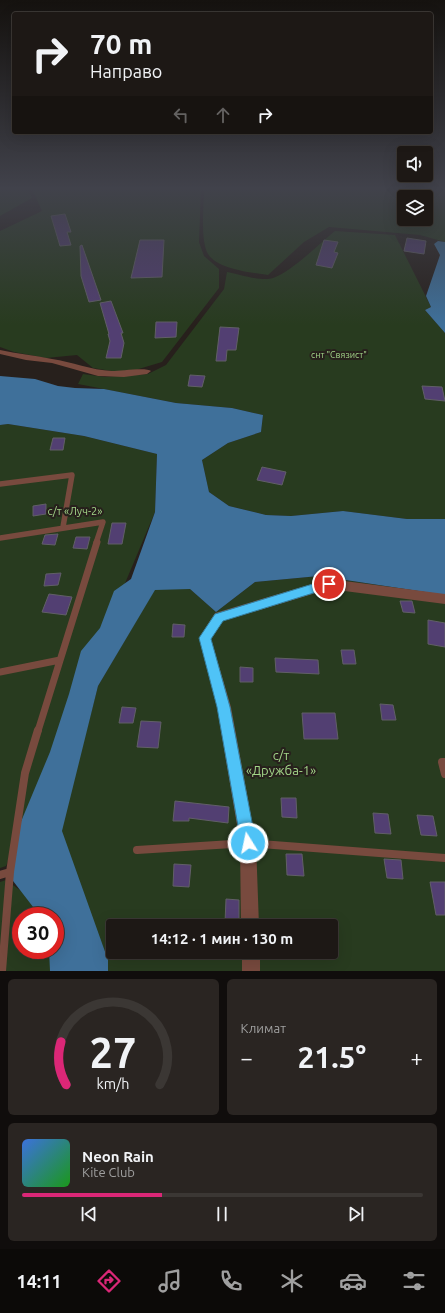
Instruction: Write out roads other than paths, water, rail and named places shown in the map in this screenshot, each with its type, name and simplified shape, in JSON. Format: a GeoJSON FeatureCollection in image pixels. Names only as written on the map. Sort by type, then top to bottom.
{"type":"FeatureCollection","features":[{"type":"Feature","properties":{"kind":"street"},"geometry":{"type":"LineString","coordinates":[[0,352],[74,366],[98,373],[124,374],[147,371]]}},
{"type":"Feature","properties":{"kind":"street"},"geometry":{"type":"LineString","coordinates":[[250,919],[248,843],[224,707],[205,638],[219,617],[329,584],[445,600]]}},
{"type":"Feature","properties":{"kind":"street"},"geometry":{"type":"LineString","coordinates":[[251,959],[251,971]]}},
{"type":"Feature","properties":{"kind":"lane"},"geometry":{"type":"LineString","coordinates":[[0,484],[72,475],[63,527]]}},
{"type":"Feature","properties":{"kind":"lane"},"geometry":{"type":"LineString","coordinates":[[0,538],[103,522],[25,773],[10,872],[2,971]]}},
{"type":"Feature","properties":{"kind":"lane"},"geometry":{"type":"LineString","coordinates":[[0,672],[60,660]]}},
{"type":"Feature","properties":{"kind":"lane"},"geometry":{"type":"LineString","coordinates":[[445,762],[442,762],[445,774]]}},
{"type":"Feature","properties":{"kind":"lane"},"geometry":{"type":"LineString","coordinates":[[137,850],[248,843],[445,858]]}},
{"type":"Feature","properties":{"kind":"lane"},"geometry":{"type":"LineString","coordinates":[[0,875],[10,872]]}},
{"type":"Feature","properties":{"kind":"water"},"geometry":{"type":"Polygon","coordinates":[[[438,241],[445,242],[445,333],[425,310],[431,307],[426,296],[440,255],[434,244],[438,241]]]}},
{"type":"Feature","properties":{"kind":"water"},"geometry":{"type":"Polygon","coordinates":[[[0,376],[35,379],[58,386],[104,389],[176,403],[232,408],[263,415],[261,432],[228,443],[202,460],[209,492],[229,506],[266,515],[291,516],[343,511],[407,519],[445,519],[445,595],[319,576],[255,582],[216,612],[190,589],[155,590],[98,686],[62,831],[106,954],[106,959],[108,960],[108,971],[50,971],[49,959],[64,959],[64,907],[33,907],[10,877],[15,836],[50,752],[81,651],[100,628],[114,591],[131,579],[155,512],[157,454],[84,436],[8,424],[0,425],[0,376]]]}},
{"type":"Feature","properties":{"kind":"park label","name":"снт \"Связист\""},"geometry":{"type":"Point","coordinates":[339,355]}},
{"type":"Feature","properties":{"kind":"park label","name":"с/т «Луч-2»"},"geometry":{"type":"Point","coordinates":[75,511]}},
{"type":"Feature","properties":{"kind":"park label","name":"с/т «Дружба-1»"},"geometry":{"type":"Point","coordinates":[281,762]}}]}
